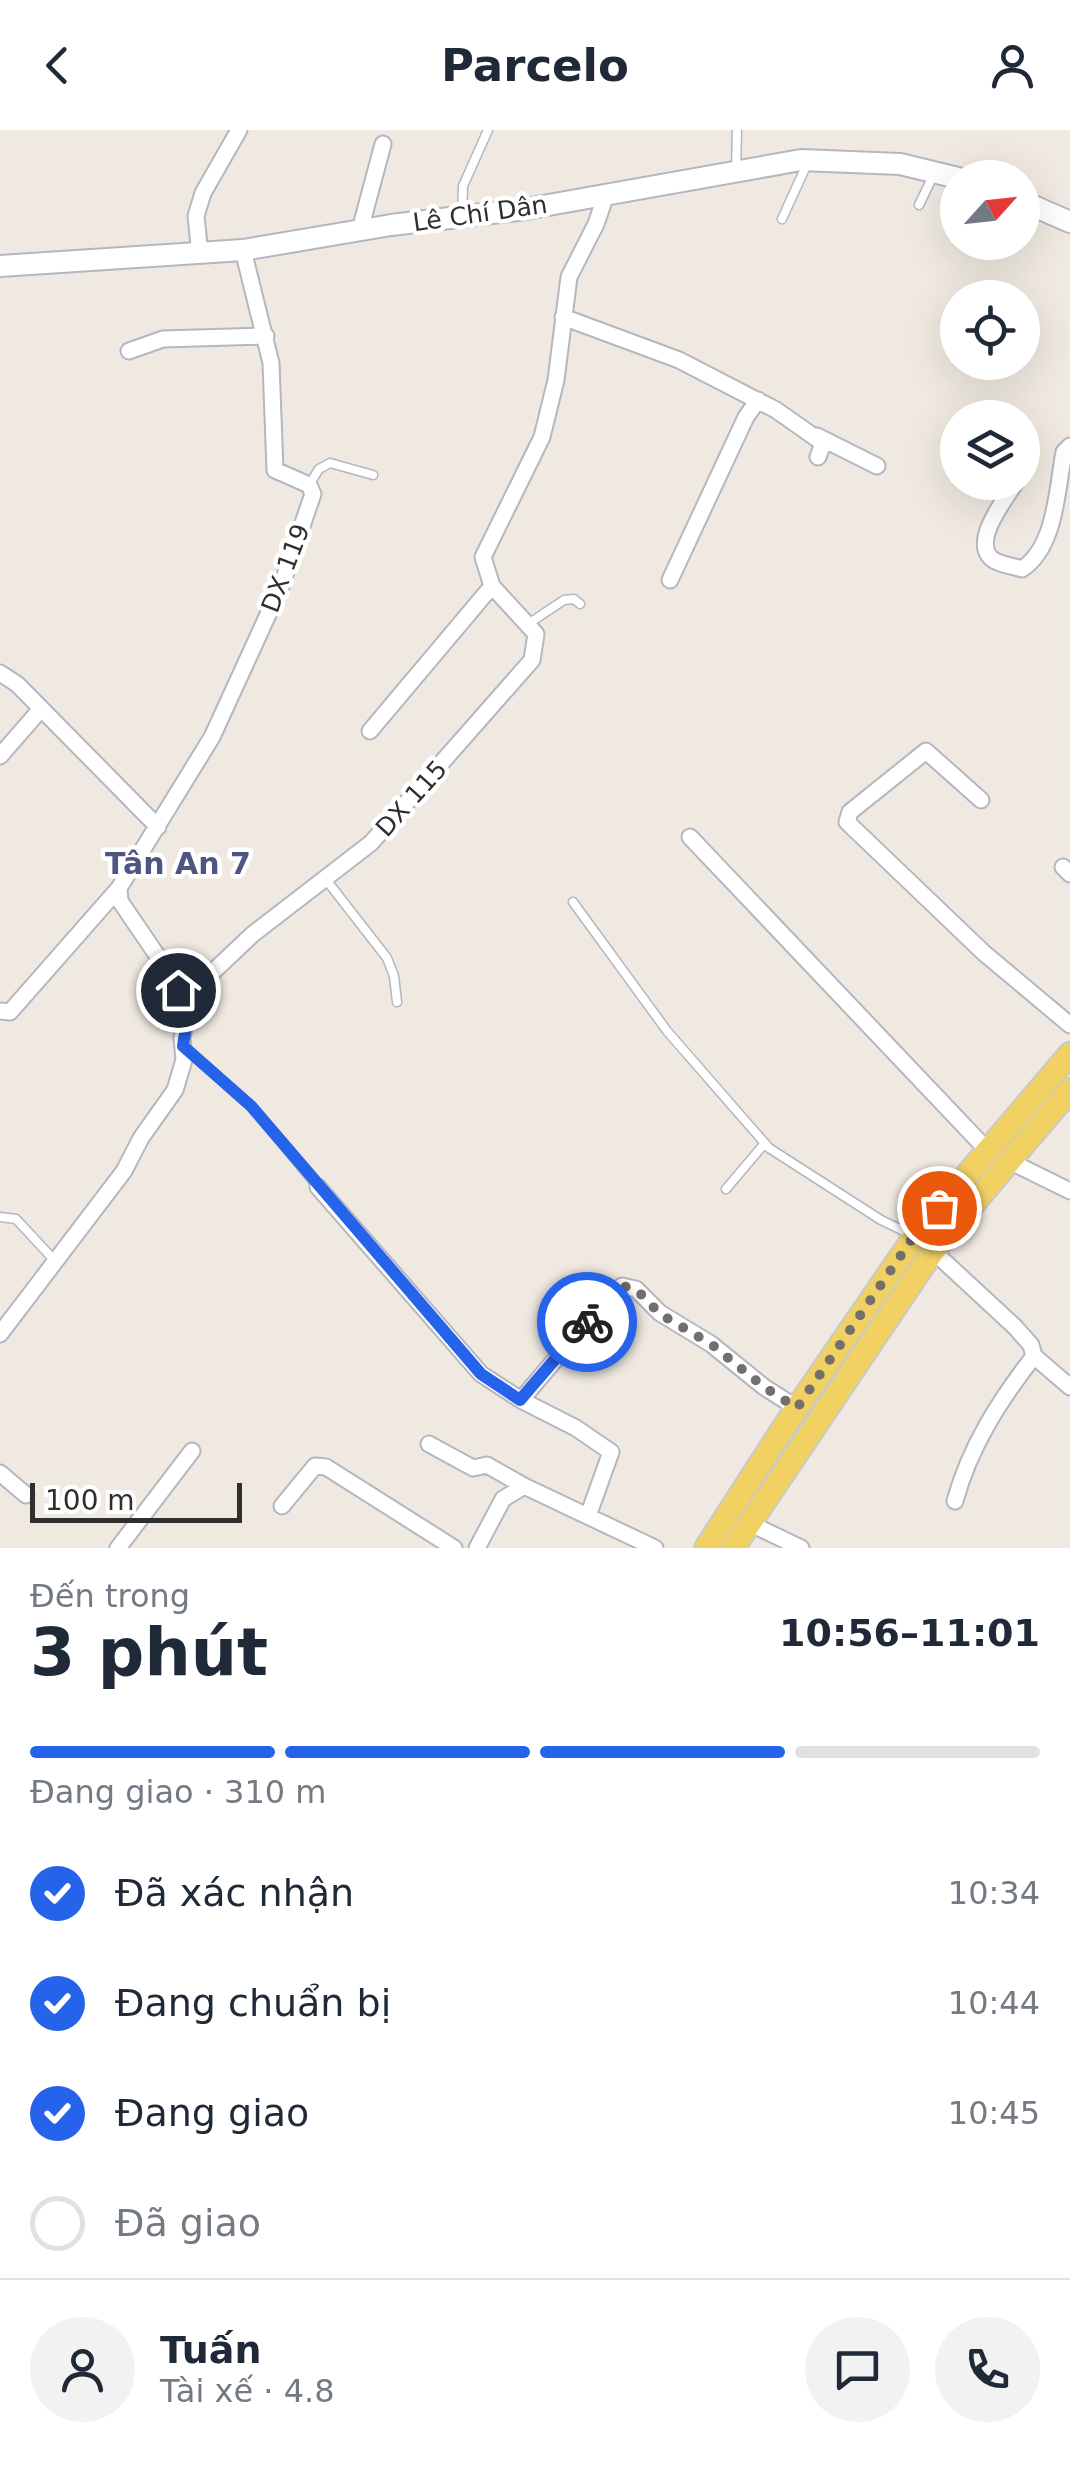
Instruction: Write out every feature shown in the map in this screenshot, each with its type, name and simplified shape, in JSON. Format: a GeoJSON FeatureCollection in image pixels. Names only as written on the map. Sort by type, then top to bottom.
{"type":"FeatureCollection","features":[{"type":"Feature","properties":{"kind":"main road"},"geometry":{"type":"LineString","coordinates":[[733,1548],[924,1244],[988,1151],[1070,1054]]}},
{"type":"Feature","properties":{"kind":"main road"},"geometry":{"type":"LineString","coordinates":[[706,1548],[797,1408],[924,1244],[1009,1161],[1070,1090]]}},
{"type":"Feature","properties":{"kind":"street"},"geometry":{"type":"LineString","coordinates":[[200,255],[196,216],[202,193],[238,130]]}},
{"type":"Feature","properties":{"kind":"street"},"geometry":{"type":"LineString","coordinates":[[360,230],[382,144]]}},
{"type":"Feature","properties":{"kind":"street","name":"Lê Chí Dân"},"geometry":{"type":"LineString","coordinates":[[0,266],[244,250],[360,230],[461,219],[809,160],[900,164],[940,173]]}},
{"type":"Feature","properties":{"kind":"street"},"geometry":{"type":"LineString","coordinates":[[528,624],[492,586],[483,557],[542,436],[556,380],[569,278],[606,194]]}},
{"type":"Feature","properties":{"kind":"street"},"geometry":{"type":"LineString","coordinates":[[1040,209],[1070,222]]}},
{"type":"Feature","properties":{"kind":"street"},"geometry":{"type":"LineString","coordinates":[[244,250],[271,362],[275,470],[309,485]]}},
{"type":"Feature","properties":{"kind":"street"},"geometry":{"type":"LineString","coordinates":[[563,318],[678,360],[878,466]]}},
{"type":"Feature","properties":{"kind":"street"},"geometry":{"type":"LineString","coordinates":[[129,351],[163,339],[266,336]]}},
{"type":"Feature","properties":{"kind":"street"},"geometry":{"type":"LineString","coordinates":[[670,580],[758,400]]}},
{"type":"Feature","properties":{"kind":"street"},"geometry":{"type":"LineString","coordinates":[[817,436],[824,447],[818,458]]}},
{"type":"Feature","properties":{"kind":"street"},"geometry":{"type":"LineString","coordinates":[[1004,500],[991,519],[987,553],[992,559],[1022,569],[1033,561],[1045,542],[1064,452],[1070,446]]}},
{"type":"Feature","properties":{"kind":"street","name":"DX 119"},"geometry":{"type":"LineString","coordinates":[[0,1011],[10,1012],[119,888],[212,737],[282,584],[312,494],[309,485]]}},
{"type":"Feature","properties":{"kind":"street"},"geometry":{"type":"LineString","coordinates":[[370,731],[492,586]]}},
{"type":"Feature","properties":{"kind":"street","name":"DX 115"},"geometry":{"type":"LineString","coordinates":[[0,1334],[124,1171],[174,1090],[184,1060],[190,1000],[200,984],[252,934],[371,843],[532,660],[536,634],[528,624]]}},
{"type":"Feature","properties":{"kind":"street"},"geometry":{"type":"LineString","coordinates":[[0,673],[16,684],[158,826]]}},
{"type":"Feature","properties":{"kind":"street"},"geometry":{"type":"LineString","coordinates":[[0,756],[40,710]]}},
{"type":"Feature","properties":{"kind":"street"},"geometry":{"type":"LineString","coordinates":[[981,800],[926,751],[850,812],[847,822],[984,952],[1070,1025]]}},
{"type":"Feature","properties":{"kind":"street"},"geometry":{"type":"LineString","coordinates":[[690,837],[988,1151]]}},
{"type":"Feature","properties":{"kind":"street"},"geometry":{"type":"LineString","coordinates":[[119,888],[120,900],[169,974],[188,1014]]}},
{"type":"Feature","properties":{"kind":"street"},"geometry":{"type":"LineString","coordinates":[[1009,1161],[1070,1191]]}},
{"type":"Feature","properties":{"kind":"street"},"geometry":{"type":"LineString","coordinates":[[318,1186],[490,1382],[576,1428],[611,1452],[588,1516]]}},
{"type":"Feature","properties":{"kind":"street"},"geometry":{"type":"LineString","coordinates":[[924,1244],[1015,1327],[1034,1356],[1070,1387]]}},
{"type":"Feature","properties":{"kind":"street"},"geometry":{"type":"LineString","coordinates":[[520,1400],[610,1294],[622,1286],[636,1289],[660,1314],[711,1344],[797,1408]]}},
{"type":"Feature","properties":{"kind":"street"},"geometry":{"type":"LineString","coordinates":[[955,1500],[963,1472],[991,1416],[1034,1356]]}},
{"type":"Feature","properties":{"kind":"street"},"geometry":{"type":"LineString","coordinates":[[429,1444],[473,1468],[487,1465],[654,1548]]}},
{"type":"Feature","properties":{"kind":"street"},"geometry":{"type":"LineString","coordinates":[[118,1548],[192,1451]]}},
{"type":"Feature","properties":{"kind":"street"},"geometry":{"type":"LineString","coordinates":[[282,1506],[315,1466],[326,1467],[454,1548]]}},
{"type":"Feature","properties":{"kind":"street"},"geometry":{"type":"LineString","coordinates":[[0,1473],[26,1495]]}},
{"type":"Feature","properties":{"kind":"street"},"geometry":{"type":"LineString","coordinates":[[477,1548],[503,1499],[524,1486]]}},
{"type":"Feature","properties":{"kind":"street"},"geometry":{"type":"LineString","coordinates":[[749,1524],[801,1548]]}},
{"type":"Feature","properties":{"kind":"lane"},"geometry":{"type":"LineString","coordinates":[[461,219],[464,186],[488,130]]}},
{"type":"Feature","properties":{"kind":"lane"},"geometry":{"type":"LineString","coordinates":[[736,170],[737,130]]}},
{"type":"Feature","properties":{"kind":"lane"},"geometry":{"type":"LineString","coordinates":[[782,219],[809,160]]}},
{"type":"Feature","properties":{"kind":"lane"},"geometry":{"type":"LineString","coordinates":[[920,205],[935,172]]}},
{"type":"Feature","properties":{"kind":"lane"},"geometry":{"type":"LineString","coordinates":[[309,485],[318,469],[330,463],[373,475]]}},
{"type":"Feature","properties":{"kind":"lane"},"geometry":{"type":"LineString","coordinates":[[528,624],[564,600],[574,599],[580,604]]}},
{"type":"Feature","properties":{"kind":"lane"},"geometry":{"type":"LineString","coordinates":[[324,877],[388,958],[397,1002]]}},
{"type":"Feature","properties":{"kind":"lane"},"geometry":{"type":"LineString","coordinates":[[573,902],[666,1031],[765,1143],[868,1212],[924,1244]]}},
{"type":"Feature","properties":{"kind":"lane"},"geometry":{"type":"LineString","coordinates":[[183,1046],[251,1106],[318,1186]]}},
{"type":"Feature","properties":{"kind":"lane"},"geometry":{"type":"LineString","coordinates":[[726,1189],[765,1143]]}},
{"type":"Feature","properties":{"kind":"lane"},"geometry":{"type":"LineString","coordinates":[[0,1217],[16,1219],[55,1261]]}},
{"type":"Feature","properties":{"kind":"way so far"},"geometry":{"type":"LineString","coordinates":[[587,1322],[610,1294],[622,1286],[636,1289],[660,1314],[711,1344],[797,1408],[914,1236],[939,1208]]}},
{"type":"Feature","properties":{"kind":"district","name":"Tân An 7"},"geometry":{"type":"Point","coordinates":[178,864]}},
{"type":"Feature","properties":{"kind":"route"},"geometry":{"type":"LineString","coordinates":[[178,990],[188,1014],[183,1046],[251,1106],[490,1382],[520,1400],[587,1322]]}}]}
